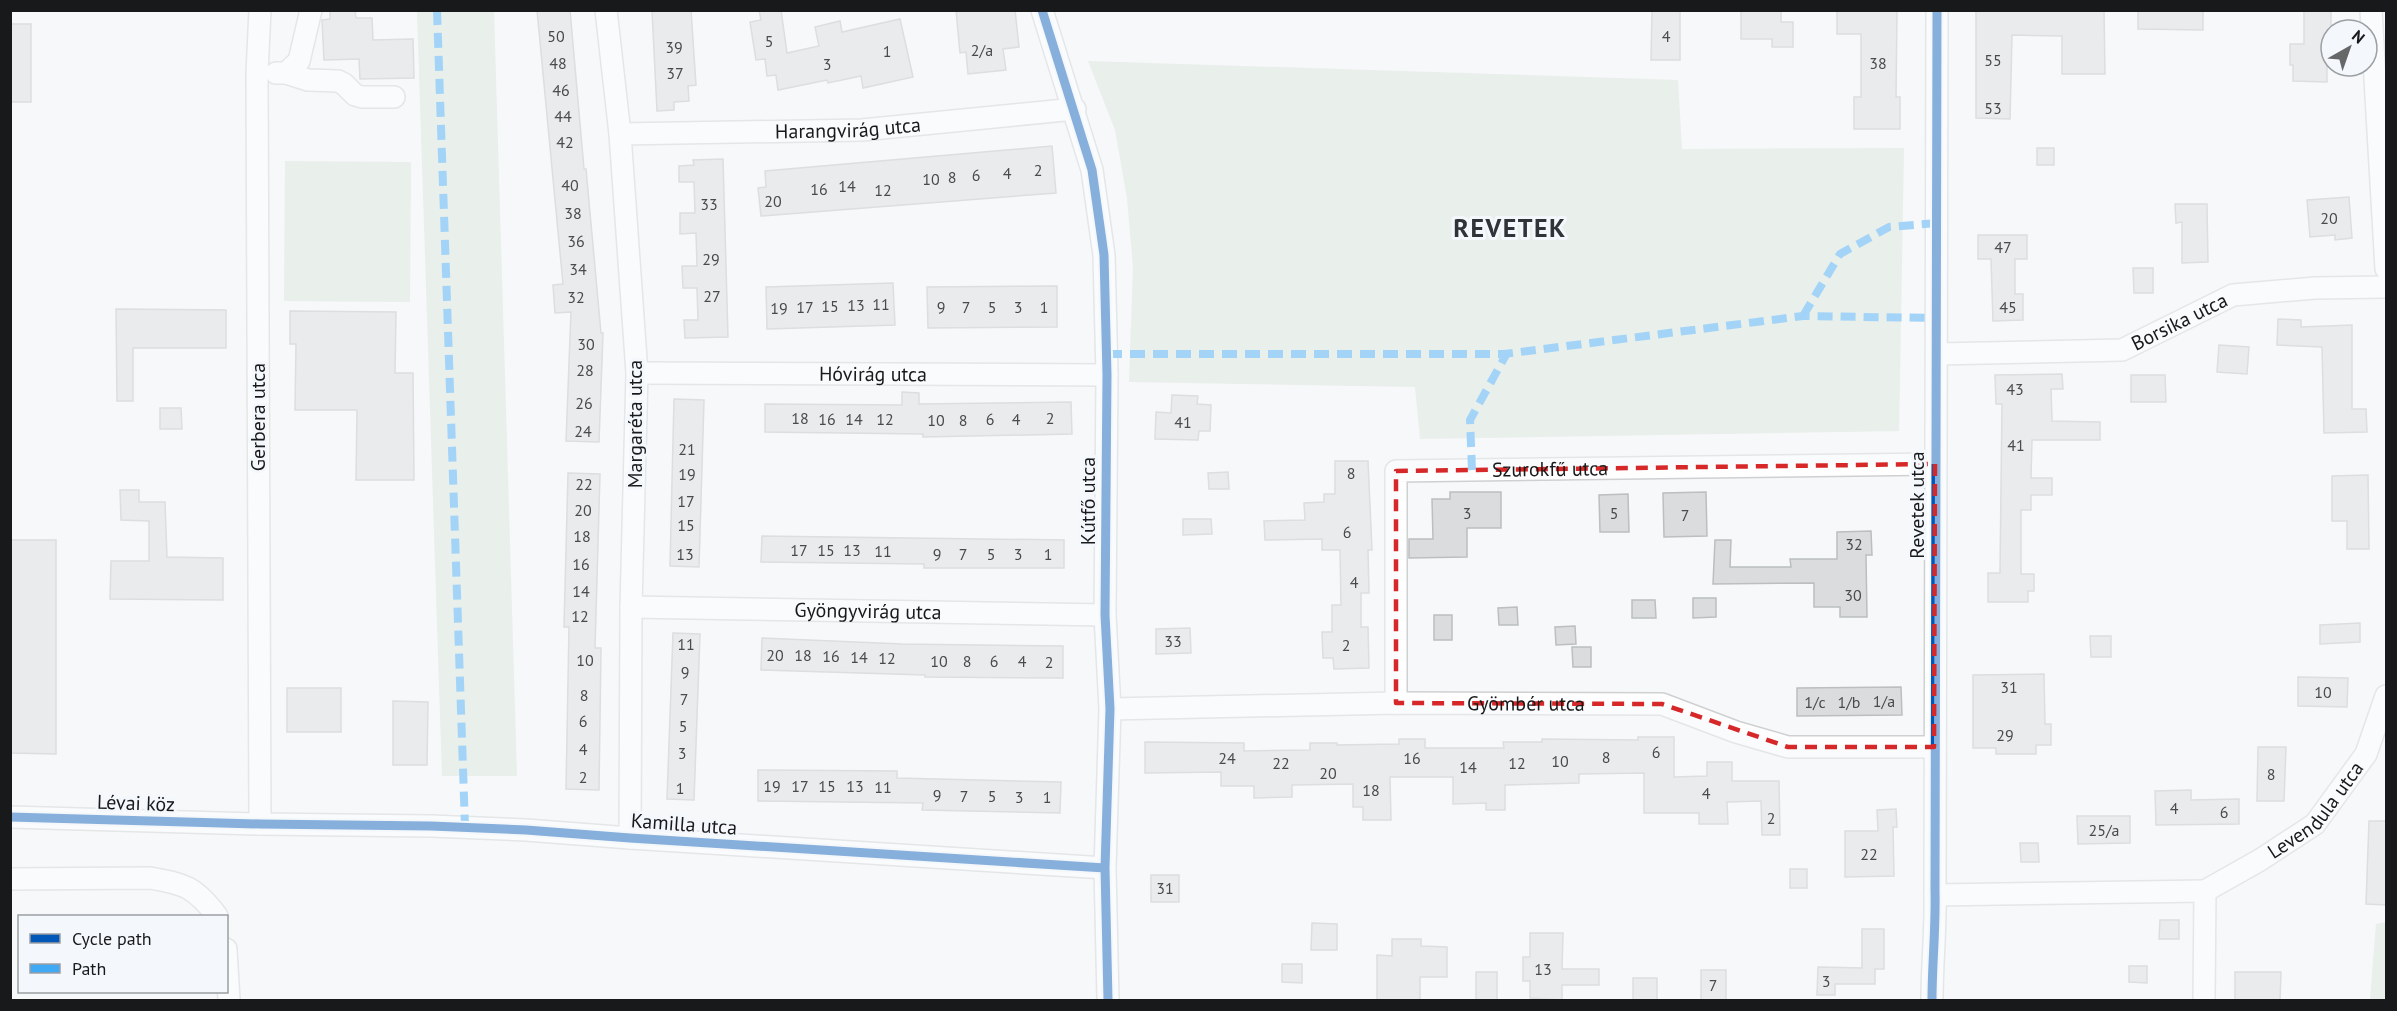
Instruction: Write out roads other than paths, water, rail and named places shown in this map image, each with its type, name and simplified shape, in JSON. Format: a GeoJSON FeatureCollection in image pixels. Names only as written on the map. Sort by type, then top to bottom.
{"type":"FeatureCollection","features":[{"type":"Feature","properties":{"kind":"street","name":"Gerbera utca"},"geometry":{"type":"LineString","coordinates":[[260,10],[258,73],[260,824]]}},
{"type":"Feature","properties":{"kind":"street"},"geometry":{"type":"LineString","coordinates":[[286,73],[299,61],[311,10]]}},
{"type":"Feature","properties":{"kind":"street","name":"Margaréta utca"},"geometry":{"type":"LineString","coordinates":[[606,10],[620,134],[637,373],[630,838]]}},
{"type":"Feature","properties":{"kind":"street","name":"Kútfő utca"},"geometry":{"type":"LineString","coordinates":[[1042,10],[1075,109],[1092,170],[1104,255],[1107,375],[1105,615],[1110,709],[1105,868],[1108,1000]]}},
{"type":"Feature","properties":{"kind":"street","name":"Revetek utca"},"geometry":{"type":"LineString","coordinates":[[1932,1000],[1935,895],[1937,10]]}},
{"type":"Feature","properties":{"kind":"street"},"geometry":{"type":"LineString","coordinates":[[2371,10],[2386,269]]}},
{"type":"Feature","properties":{"kind":"street"},"geometry":{"type":"LineString","coordinates":[[258,73],[286,73],[308,80],[338,81],[362,97],[394,97]]}},
{"type":"Feature","properties":{"kind":"street","name":"Harangvirág utca"},"geometry":{"type":"LineString","coordinates":[[620,134],[862,130],[1075,109]]}},
{"type":"Feature","properties":{"kind":"street","name":"Borsika utca"},"geometry":{"type":"LineString","coordinates":[[1937,354],[2122,350],[2233,296],[2315,288],[2386,287]]}},
{"type":"Feature","properties":{"kind":"street","name":"Hóvirág utca"},"geometry":{"type":"LineString","coordinates":[[637,373],[1107,375]]}},
{"type":"Feature","properties":{"kind":"street","name":"Szurokfű utca"},"geometry":{"type":"LineString","coordinates":[[1396,703],[1396,471],[1935,464]]}},
{"type":"Feature","properties":{"kind":"street","name":"Gyöngyvirág utca"},"geometry":{"type":"LineString","coordinates":[[632,608],[1105,615]]}},
{"type":"Feature","properties":{"kind":"street","name":"Levendula utca"},"geometry":{"type":"LineString","coordinates":[[1935,895],[2205,891],[2260,860],[2315,824],[2366,754],[2386,696]]}},
{"type":"Feature","properties":{"kind":"street","name":"Gyömbér utca"},"geometry":{"type":"LineString","coordinates":[[1110,709],[1396,703],[1662,704],[1736,732],[1788,747],[1934,747]]}},
{"type":"Feature","properties":{"kind":"street","name":"Lévai köz"},"geometry":{"type":"LineString","coordinates":[[10,817],[260,824]]}},
{"type":"Feature","properties":{"kind":"street","name":"Kamilla utca"},"geometry":{"type":"LineString","coordinates":[[260,824],[431,826],[526,830],[1105,868]]}},
{"type":"Feature","properties":{"kind":"street"},"geometry":{"type":"LineString","coordinates":[[10,879],[150,878],[189,887],[205,900],[216,915]]}},
{"type":"Feature","properties":{"kind":"street"},"geometry":{"type":"LineString","coordinates":[[2204,1000],[2205,891]]}},
{"type":"Feature","properties":{"kind":"street"},"geometry":{"type":"LineString","coordinates":[[228,983],[229,1000]]}},
{"type":"Feature","properties":{"kind":"district","name":"REVETEK"},"geometry":{"type":"Point","coordinates":[1510,228]}}]}
